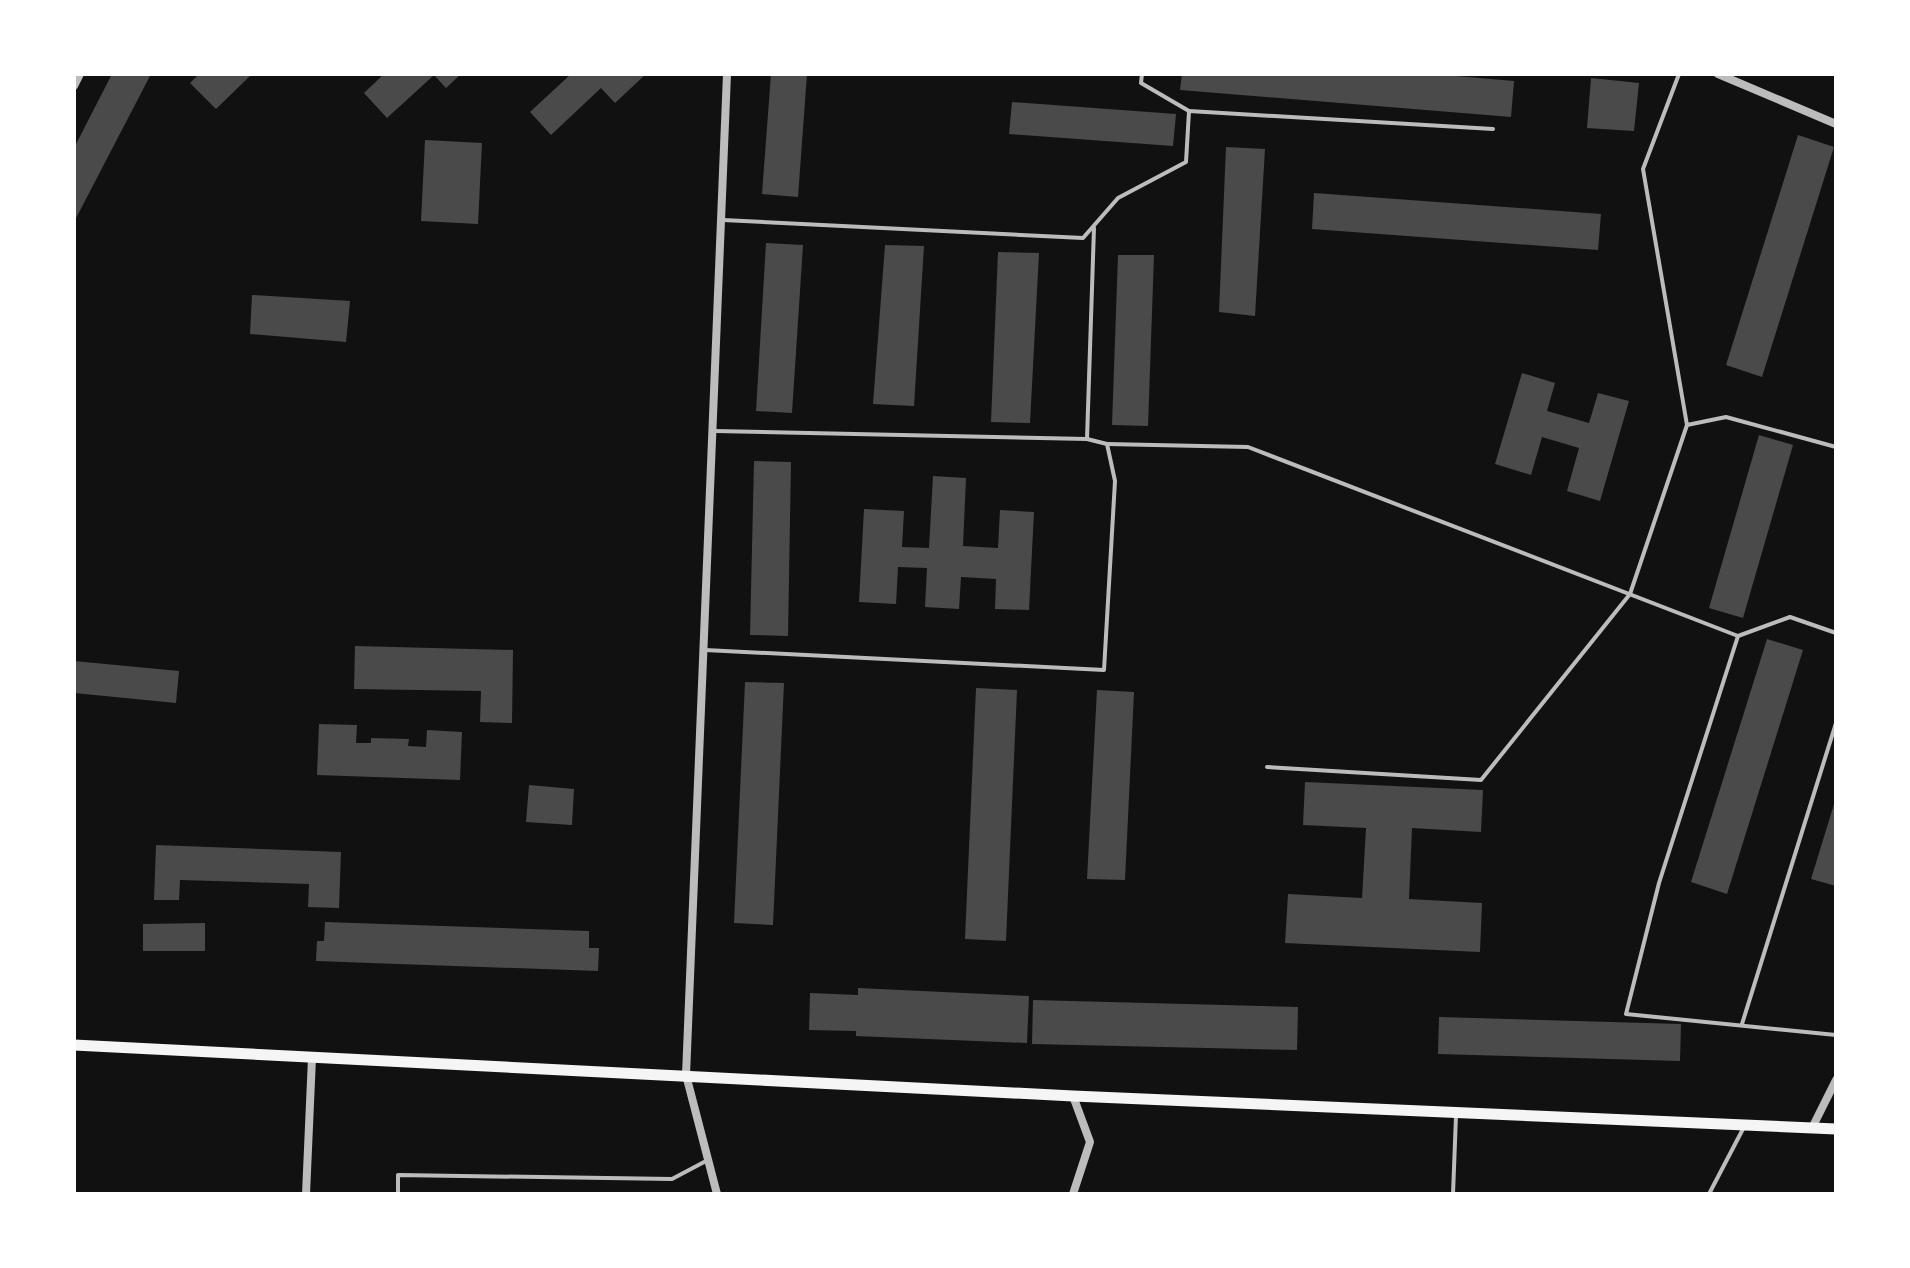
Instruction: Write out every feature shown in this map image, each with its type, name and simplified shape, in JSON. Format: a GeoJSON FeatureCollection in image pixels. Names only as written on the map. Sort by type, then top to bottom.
{"type":"FeatureCollection","features":[{"type":"Feature","properties":{"kind":"main road"},"geometry":{"type":"LineString","coordinates":[[74,1045],[1073,1096],[1836,1129]]}},
{"type":"Feature","properties":{"kind":"street"},"geometry":{"type":"LineString","coordinates":[[74,86],[80,74]]}},
{"type":"Feature","properties":{"kind":"street"},"geometry":{"type":"LineString","coordinates":[[717,1194],[686,1075],[727,74]]}},
{"type":"Feature","properties":{"kind":"street"},"geometry":{"type":"LineString","coordinates":[[1718,74],[1836,124]]}},
{"type":"Feature","properties":{"kind":"street"},"geometry":{"type":"LineString","coordinates":[[306,1194],[312,1058]]}},
{"type":"Feature","properties":{"kind":"street"},"geometry":{"type":"LineString","coordinates":[[1812,1128],[1836,1080]]}},
{"type":"Feature","properties":{"kind":"street"},"geometry":{"type":"LineString","coordinates":[[1073,1096],[1090,1142],[1073,1194]]}},
{"type":"Feature","properties":{"kind":"lane"},"geometry":{"type":"LineString","coordinates":[[1142,74],[1141,83],[1189,111],[1493,129]]}},
{"type":"Feature","properties":{"kind":"lane"},"geometry":{"type":"LineString","coordinates":[[1267,767],[1481,780],[1630,594],[1687,425],[1643,169],[1679,74]]}},
{"type":"Feature","properties":{"kind":"lane"},"geometry":{"type":"LineString","coordinates":[[723,220],[1083,238],[1118,198],[1186,162],[1189,111]]}},
{"type":"Feature","properties":{"kind":"lane"},"geometry":{"type":"LineString","coordinates":[[1087,439],[1094,226]]}},
{"type":"Feature","properties":{"kind":"lane"},"geometry":{"type":"LineString","coordinates":[[1687,425],[1726,417],[1836,447]]}},
{"type":"Feature","properties":{"kind":"lane"},"geometry":{"type":"LineString","coordinates":[[711,431],[1087,439],[1107,444],[1248,447],[1738,636],[1790,617],[1836,633]]}},
{"type":"Feature","properties":{"kind":"lane"},"geometry":{"type":"LineString","coordinates":[[702,650],[1104,670],[1115,481],[1107,444]]}},
{"type":"Feature","properties":{"kind":"lane"},"geometry":{"type":"LineString","coordinates":[[1738,636],[1659,883],[1626,1014],[1836,1035]]}},
{"type":"Feature","properties":{"kind":"lane"},"geometry":{"type":"LineString","coordinates":[[1742,1024],[1836,723]]}},
{"type":"Feature","properties":{"kind":"lane"},"geometry":{"type":"LineString","coordinates":[[1453,1194],[1456,1112]]}},
{"type":"Feature","properties":{"kind":"lane"},"geometry":{"type":"LineString","coordinates":[[1709,1194],[1746,1125]]}},
{"type":"Feature","properties":{"kind":"lane"},"geometry":{"type":"LineString","coordinates":[[398,1194],[398,1175],[672,1179],[706,1161]]}},
{"type":"Feature","properties":{"kind":"building"},"geometry":{"type":"Polygon","coordinates":[[[112,74],[151,74],[74,222],[74,148],[112,74]]]}},
{"type":"Feature","properties":{"kind":"building"},"geometry":{"type":"Polygon","coordinates":[[[199,74],[252,74],[216,109],[190,83],[199,74]]]}},
{"type":"Feature","properties":{"kind":"building"},"geometry":{"type":"Polygon","coordinates":[[[384,74],[461,74],[446,88],[434,75],[387,118],[364,93],[384,74]]]}},
{"type":"Feature","properties":{"kind":"building"},"geometry":{"type":"Polygon","coordinates":[[[571,74],[646,74],[615,103],[601,88],[551,135],[530,112],[571,74]]]}},
{"type":"Feature","properties":{"kind":"building"},"geometry":{"type":"Polygon","coordinates":[[[771,74],[807,74],[798,197],[762,194],[771,74]]]}},
{"type":"Feature","properties":{"kind":"building"},"geometry":{"type":"Polygon","coordinates":[[[1182,74],[1433,74],[1514,81],[1511,117],[1180,90],[1182,74]]]}},
{"type":"Feature","properties":{"kind":"building"},"geometry":{"type":"Polygon","coordinates":[[[1591,78],[1639,83],[1634,131],[1587,128],[1591,78]]]}},
{"type":"Feature","properties":{"kind":"building"},"geometry":{"type":"Polygon","coordinates":[[[1012,102],[1176,114],[1173,146],[1009,134],[1012,102]]]}},
{"type":"Feature","properties":{"kind":"building"},"geometry":{"type":"Polygon","coordinates":[[[1798,135],[1834,147],[1762,377],[1726,365],[1798,135]]]}},
{"type":"Feature","properties":{"kind":"building"},"geometry":{"type":"Polygon","coordinates":[[[425,140],[482,143],[478,224],[421,221],[425,140]]]}},
{"type":"Feature","properties":{"kind":"building"},"geometry":{"type":"Polygon","coordinates":[[[1226,147],[1265,149],[1255,316],[1219,312],[1226,147]]]}},
{"type":"Feature","properties":{"kind":"building"},"geometry":{"type":"Polygon","coordinates":[[[1314,193],[1601,214],[1598,250],[1312,229],[1314,193]]]}},
{"type":"Feature","properties":{"kind":"building"},"geometry":{"type":"Polygon","coordinates":[[[766,243],[803,245],[792,413],[756,411],[766,243]]]}},
{"type":"Feature","properties":{"kind":"building"},"geometry":{"type":"Polygon","coordinates":[[[885,245],[924,246],[914,406],[873,404],[885,245]]]}},
{"type":"Feature","properties":{"kind":"building"},"geometry":{"type":"Polygon","coordinates":[[[998,252],[1039,253],[1030,423],[991,422],[998,252]]]}},
{"type":"Feature","properties":{"kind":"building"},"geometry":{"type":"Polygon","coordinates":[[[1118,255],[1154,255],[1148,426],[1112,425],[1118,255]]]}},
{"type":"Feature","properties":{"kind":"building"},"geometry":{"type":"Polygon","coordinates":[[[252,295],[350,301],[346,342],[250,334],[252,295]]]}},
{"type":"Feature","properties":{"kind":"building"},"geometry":{"type":"Polygon","coordinates":[[[1522,373],[1555,383],[1547,411],[1589,423],[1598,393],[1629,401],[1600,501],[1567,491],[1579,448],[1542,437],[1531,475],[1495,464],[1522,373]]]}},
{"type":"Feature","properties":{"kind":"building"},"geometry":{"type":"Polygon","coordinates":[[[1759,435],[1793,445],[1743,618],[1709,608],[1759,435]]]}},
{"type":"Feature","properties":{"kind":"building"},"geometry":{"type":"Polygon","coordinates":[[[754,461],[791,462],[788,636],[750,635],[754,461]]]}},
{"type":"Feature","properties":{"kind":"building"},"geometry":{"type":"Polygon","coordinates":[[[933,476],[966,478],[963,546],[998,548],[1000,510],[1034,512],[1029,610],[995,609],[996,579],[961,577],[959,609],[925,607],[927,568],[898,567],[896,604],[859,602],[864,509],[904,511],[902,547],[929,548],[933,476]]]}},
{"type":"Feature","properties":{"kind":"building"},"geometry":{"type":"Polygon","coordinates":[[[1767,639],[1803,650],[1727,894],[1691,882],[1767,639]]]}},
{"type":"Feature","properties":{"kind":"building"},"geometry":{"type":"Polygon","coordinates":[[[355,646],[513,650],[512,723],[480,722],[481,691],[354,689],[355,646]]]}},
{"type":"Feature","properties":{"kind":"building"},"geometry":{"type":"Polygon","coordinates":[[[74,661],[179,671],[176,703],[74,693],[74,661]]]}},
{"type":"Feature","properties":{"kind":"building"},"geometry":{"type":"Polygon","coordinates":[[[745,682],[784,683],[773,925],[734,923],[745,682]]]}},
{"type":"Feature","properties":{"kind":"building"},"geometry":{"type":"Polygon","coordinates":[[[976,688],[1017,690],[1006,941],[965,939],[976,688]]]}},
{"type":"Feature","properties":{"kind":"building"},"geometry":{"type":"Polygon","coordinates":[[[1097,690],[1134,692],[1125,880],[1087,879],[1097,690]]]}},
{"type":"Feature","properties":{"kind":"building"},"geometry":{"type":"Polygon","coordinates":[[[319,724],[357,725],[356,743],[371,743],[371,738],[409,739],[408,746],[426,747],[427,730],[462,732],[460,780],[317,775],[319,724]]]}},
{"type":"Feature","properties":{"kind":"building"},"geometry":{"type":"Polygon","coordinates":[[[1305,782],[1483,790],[1481,832],[1412,828],[1409,899],[1482,903],[1480,952],[1285,943],[1288,894],[1362,898],[1366,828],[1303,825],[1305,782]]]}},
{"type":"Feature","properties":{"kind":"building"},"geometry":{"type":"Polygon","coordinates":[[[529,785],[574,789],[572,825],[526,822],[529,785]]]}},
{"type":"Feature","properties":{"kind":"building"},"geometry":{"type":"Polygon","coordinates":[[[1836,801],[1836,886],[1811,879],[1836,801]]]}},
{"type":"Feature","properties":{"kind":"building"},"geometry":{"type":"Polygon","coordinates":[[[156,845],[341,852],[339,908],[308,907],[309,884],[180,880],[179,900],[154,900],[156,845]]]}},
{"type":"Feature","properties":{"kind":"building"},"geometry":{"type":"Polygon","coordinates":[[[325,922],[589,931],[589,948],[599,948],[598,971],[316,961],[317,941],[324,941],[325,922]]]}},
{"type":"Feature","properties":{"kind":"building"},"geometry":{"type":"Polygon","coordinates":[[[205,923],[205,951],[143,951],[143,924],[205,923]]]}},
{"type":"Feature","properties":{"kind":"building"},"geometry":{"type":"Polygon","coordinates":[[[858,988],[1029,996],[1027,1043],[856,1036],[856,1031],[809,1030],[810,993],[858,995],[858,988]]]}},
{"type":"Feature","properties":{"kind":"building"},"geometry":{"type":"Polygon","coordinates":[[[1033,1000],[1298,1007],[1297,1050],[1032,1044],[1033,1000]]]}},
{"type":"Feature","properties":{"kind":"building"},"geometry":{"type":"Polygon","coordinates":[[[1439,1017],[1681,1024],[1680,1061],[1438,1054],[1439,1017]]]}}]}
